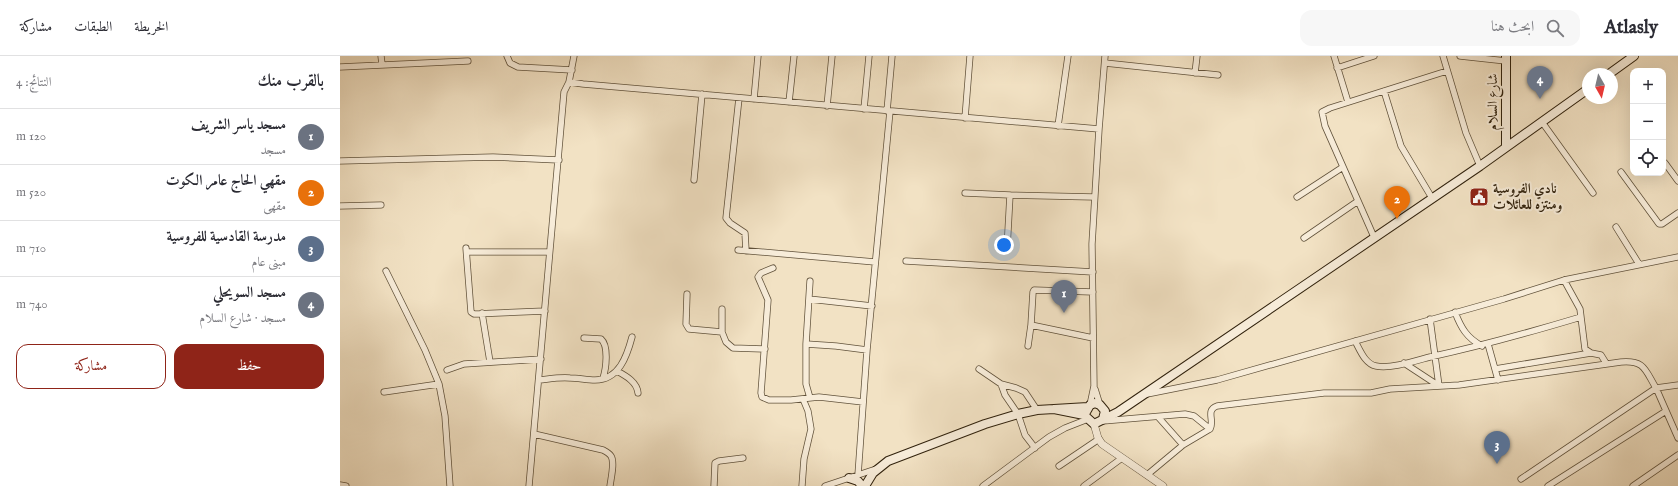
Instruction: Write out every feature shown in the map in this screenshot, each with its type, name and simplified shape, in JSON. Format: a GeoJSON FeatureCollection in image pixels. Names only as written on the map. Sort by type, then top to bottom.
{"type":"FeatureCollection","features":[{"type":"Feature","properties":{"kind":"main road"},"geometry":{"type":"LineString","coordinates":[[1617,68],[1634,56]]}},
{"type":"Feature","properties":{"kind":"main road","name":"شارع السلام"},"geometry":{"type":"LineString","coordinates":[[1506,58],[1506,147]]}},
{"type":"Feature","properties":{"kind":"main road"},"geometry":{"type":"LineString","coordinates":[[1054,409],[1074,413],[1095,420],[1128,406],[1480,166],[1582,93]]}},
{"type":"Feature","properties":{"kind":"main road"},"geometry":{"type":"LineString","coordinates":[[850,478],[858,481],[863,486],[878,468],[888,461],[1018,414],[1037,410],[1089,406],[1095,403],[1116,408],[1128,406]]}},
{"type":"Feature","properties":{"kind":"main road"},"geometry":{"type":"LineString","coordinates":[[1095,420],[1105,414],[1101,405]]}},
{"type":"Feature","properties":{"kind":"main road"},"geometry":{"type":"LineString","coordinates":[[1089,406],[1086,412],[1095,420]]}},
{"type":"Feature","properties":{"kind":"street"},"geometry":{"type":"LineString","coordinates":[[381,56],[382,64]]}},
{"type":"Feature","properties":{"kind":"street"},"geometry":{"type":"LineString","coordinates":[[507,56],[510,63],[518,66],[572,70]]}},
{"type":"Feature","properties":{"kind":"street"},"geometry":{"type":"LineString","coordinates":[[529,486],[564,92],[569,82],[574,56]]}},
{"type":"Feature","properties":{"kind":"street"},"geometry":{"type":"LineString","coordinates":[[754,99],[758,56]]}},
{"type":"Feature","properties":{"kind":"street"},"geometry":{"type":"LineString","coordinates":[[789,102],[794,56]]}},
{"type":"Feature","properties":{"kind":"street"},"geometry":{"type":"LineString","coordinates":[[827,106],[832,56]]}},
{"type":"Feature","properties":{"kind":"street"},"geometry":{"type":"LineString","coordinates":[[864,109],[870,56]]}},
{"type":"Feature","properties":{"kind":"street"},"geometry":{"type":"LineString","coordinates":[[858,475],[867,350],[889,111],[892,56]]}},
{"type":"Feature","properties":{"kind":"street"},"geometry":{"type":"LineString","coordinates":[[965,118],[970,56]]}},
{"type":"Feature","properties":{"kind":"street"},"geometry":{"type":"LineString","coordinates":[[1058,126],[1068,56]]}},
{"type":"Feature","properties":{"kind":"street"},"geometry":{"type":"LineString","coordinates":[[1089,406],[1094,386],[1094,197],[1105,56]]}},
{"type":"Feature","properties":{"kind":"street"},"geometry":{"type":"LineString","coordinates":[[1195,73],[1197,56]]}},
{"type":"Feature","properties":{"kind":"street"},"geometry":{"type":"LineString","coordinates":[[1334,56],[1348,102]]}},
{"type":"Feature","properties":{"kind":"street"},"geometry":{"type":"LineString","coordinates":[[1338,68],[1374,56]]}},
{"type":"Feature","properties":{"kind":"street"},"geometry":{"type":"LineString","coordinates":[[1443,56],[1466,133],[1480,166]]}},
{"type":"Feature","properties":{"kind":"street"},"geometry":{"type":"LineString","coordinates":[[1460,56],[1506,58]]}},
{"type":"Feature","properties":{"kind":"street"},"geometry":{"type":"LineString","coordinates":[[340,67],[468,61]]}},
{"type":"Feature","properties":{"kind":"street"},"geometry":{"type":"LineString","coordinates":[[1105,63],[1218,75]]}},
{"type":"Feature","properties":{"kind":"street"},"geometry":{"type":"LineString","coordinates":[[1374,237],[1343,167],[1322,116],[1322,112],[1348,102],[1447,71]]}},
{"type":"Feature","properties":{"kind":"street"},"geometry":{"type":"LineString","coordinates":[[569,82],[1099,129]]}},
{"type":"Feature","properties":{"kind":"street"},"geometry":{"type":"LineString","coordinates":[[1384,91],[1401,146],[1432,198]]}},
{"type":"Feature","properties":{"kind":"street"},"geometry":{"type":"LineString","coordinates":[[694,180],[702,94]]}},
{"type":"Feature","properties":{"kind":"street"},"geometry":{"type":"LineString","coordinates":[[739,98],[726,218],[730,224],[745,233],[746,251]]}},
{"type":"Feature","properties":{"kind":"street"},"geometry":{"type":"LineString","coordinates":[[1542,122],[1593,193]]}},
{"type":"Feature","properties":{"kind":"street"},"geometry":{"type":"LineString","coordinates":[[340,161],[493,157],[559,160]]}},
{"type":"Feature","properties":{"kind":"street"},"geometry":{"type":"LineString","coordinates":[[1666,164],[1678,181]]}},
{"type":"Feature","properties":{"kind":"street"},"geometry":{"type":"LineString","coordinates":[[1297,197],[1343,167]]}},
{"type":"Feature","properties":{"kind":"street"},"geometry":{"type":"LineString","coordinates":[[1621,172],[1659,224],[1662,224],[1678,213]]}},
{"type":"Feature","properties":{"kind":"street"},"geometry":{"type":"LineString","coordinates":[[965,193],[1094,197]]}},
{"type":"Feature","properties":{"kind":"street"},"geometry":{"type":"LineString","coordinates":[[1007,249],[1010,195]]}},
{"type":"Feature","properties":{"kind":"street"},"geometry":{"type":"LineString","coordinates":[[1304,238],[1358,201]]}},
{"type":"Feature","properties":{"kind":"street"},"geometry":{"type":"LineString","coordinates":[[340,206],[381,205]]}},
{"type":"Feature","properties":{"kind":"street"},"geometry":{"type":"LineString","coordinates":[[1616,227],[1639,264]]}},
{"type":"Feature","properties":{"kind":"street"},"geometry":{"type":"LineString","coordinates":[[545,311],[474,314],[470,311],[467,250],[549,252]]}},
{"type":"Feature","properties":{"kind":"street"},"geometry":{"type":"LineString","coordinates":[[738,250],[876,262]]}},
{"type":"Feature","properties":{"kind":"street"},"geometry":{"type":"LineString","coordinates":[[1147,394],[1218,380],[1504,299],[1564,280],[1678,257]]}},
{"type":"Feature","properties":{"kind":"street"},"geometry":{"type":"LineString","coordinates":[[906,261],[1093,272]]}},
{"type":"Feature","properties":{"kind":"street"},"geometry":{"type":"LineString","coordinates":[[773,268],[761,273],[758,277],[768,300],[761,393],[762,397],[769,400],[826,398],[863,402]]}},
{"type":"Feature","properties":{"kind":"street"},"geometry":{"type":"LineString","coordinates":[[386,271],[425,350],[439,384],[445,416],[450,486]]}},
{"type":"Feature","properties":{"kind":"street"},"geometry":{"type":"LineString","coordinates":[[1564,280],[1580,309],[1585,349],[1592,353],[1601,355],[1606,364]]}},
{"type":"Feature","properties":{"kind":"street"},"geometry":{"type":"LineString","coordinates":[[810,281],[806,344],[806,384],[810,398]]}},
{"type":"Feature","properties":{"kind":"street"},"geometry":{"type":"LineString","coordinates":[[1028,346],[1031,325],[1032,292],[1034,290],[1093,292]]}},
{"type":"Feature","properties":{"kind":"street"},"geometry":{"type":"LineString","coordinates":[[688,294],[687,327],[692,329],[722,332]]}},
{"type":"Feature","properties":{"kind":"street"},"geometry":{"type":"LineString","coordinates":[[809,299],[872,306]]}},
{"type":"Feature","properties":{"kind":"street"},"geometry":{"type":"LineString","coordinates":[[722,309],[722,332],[726,342],[733,348],[765,349]]}},
{"type":"Feature","properties":{"kind":"street"},"geometry":{"type":"LineString","coordinates":[[1455,312],[1465,333],[1472,340],[1485,345],[1498,380]]}},
{"type":"Feature","properties":{"kind":"street"},"geometry":{"type":"LineString","coordinates":[[482,313],[490,362]]}},
{"type":"Feature","properties":{"kind":"street"},"geometry":{"type":"LineString","coordinates":[[1355,341],[1366,361],[1375,366],[1404,363],[1485,345],[1581,317]]}},
{"type":"Feature","properties":{"kind":"street"},"geometry":{"type":"LineString","coordinates":[[1430,319],[1439,386]]}},
{"type":"Feature","properties":{"kind":"street"},"geometry":{"type":"LineString","coordinates":[[1031,325],[1093,338]]}},
{"type":"Feature","properties":{"kind":"street"},"geometry":{"type":"LineString","coordinates":[[539,380],[568,377],[596,380],[603,378],[617,371],[625,360],[632,337]]}},
{"type":"Feature","properties":{"kind":"street"},"geometry":{"type":"LineString","coordinates":[[584,338],[601,339],[604,343],[606,368],[603,378]]}},
{"type":"Feature","properties":{"kind":"street"},"geometry":{"type":"LineString","coordinates":[[806,344],[867,350]]}},
{"type":"Feature","properties":{"kind":"street"},"geometry":{"type":"LineString","coordinates":[[1495,369],[1592,353]]}},
{"type":"Feature","properties":{"kind":"street"},"geometry":{"type":"LineString","coordinates":[[447,370],[464,364],[541,359]]}},
{"type":"Feature","properties":{"kind":"street"},"geometry":{"type":"LineString","coordinates":[[1147,475],[1183,445],[1210,429],[1212,426],[1211,410],[1214,406],[1324,393],[1371,393],[1498,380],[1629,361],[1638,362],[1641,364],[1656,388],[1678,438]]}},
{"type":"Feature","properties":{"kind":"street"},"geometry":{"type":"LineString","coordinates":[[1404,363],[1439,386]]}},
{"type":"Feature","properties":{"kind":"street"},"geometry":{"type":"LineString","coordinates":[[979,369],[1001,384],[1025,392],[1037,410]]}},
{"type":"Feature","properties":{"kind":"street"},"geometry":{"type":"LineString","coordinates":[[617,371],[634,383],[638,394]]}},
{"type":"Feature","properties":{"kind":"street"},"geometry":{"type":"LineString","coordinates":[[384,392],[439,384]]}},
{"type":"Feature","properties":{"kind":"street"},"geometry":{"type":"LineString","coordinates":[[1001,384],[1005,395],[1018,414],[1025,435],[1035,448]]}},
{"type":"Feature","properties":{"kind":"street"},"geometry":{"type":"LineString","coordinates":[[1521,479],[1656,388],[1678,385]]}},
{"type":"Feature","properties":{"kind":"street"},"geometry":{"type":"LineString","coordinates":[[1094,386],[1101,405]]}},
{"type":"Feature","properties":{"kind":"street"},"geometry":{"type":"LineString","coordinates":[[802,486],[804,459],[811,429],[808,411],[803,399]]}},
{"type":"Feature","properties":{"kind":"street"},"geometry":{"type":"LineString","coordinates":[[1548,486],[1666,411]]}},
{"type":"Feature","properties":{"kind":"street"},"geometry":{"type":"LineString","coordinates":[[983,486],[1060,431],[1095,420],[1159,418],[1185,414],[1194,416],[1210,429]]}},
{"type":"Feature","properties":{"kind":"street"},"geometry":{"type":"LineString","coordinates":[[1159,418],[1183,445]]}},
{"type":"Feature","properties":{"kind":"street"},"geometry":{"type":"LineString","coordinates":[[1095,420],[1099,439],[1102,444],[1164,486]]}},
{"type":"Feature","properties":{"kind":"street"},"geometry":{"type":"LineString","coordinates":[[534,434],[603,450],[612,457],[610,486]]}},
{"type":"Feature","properties":{"kind":"street"},"geometry":{"type":"LineString","coordinates":[[1059,466],[1099,439]]}},
{"type":"Feature","properties":{"kind":"street"},"geometry":{"type":"LineString","coordinates":[[1633,486],[1678,455]]}},
{"type":"Feature","properties":{"kind":"street"},"geometry":{"type":"LineString","coordinates":[[714,486],[715,463],[719,461],[743,458]]}},
{"type":"Feature","properties":{"kind":"street"},"geometry":{"type":"LineString","coordinates":[[1084,486],[1122,458]]}},
{"type":"Feature","properties":{"kind":"street"},"geometry":{"type":"LineString","coordinates":[[825,486],[878,468]]}},
{"type":"Feature","properties":{"kind":"street"},"geometry":{"type":"LineString","coordinates":[[340,485],[346,486]]}},
{"type":"Feature","properties":{"kind":"place","name":"مسجد السويحلي"},"geometry":{"type":"Point","coordinates":[1540,99]}},
{"type":"Feature","properties":{"kind":"place","name":"نادي الفروسية ومنتزه للعائلات"},"geometry":{"type":"Point","coordinates":[1479,197]}},
{"type":"Feature","properties":{"kind":"place","name":"مقهي الحاج عامر الكوت"},"geometry":{"type":"Point","coordinates":[1397,219]}},
{"type":"Feature","properties":{"kind":"place","name":"مسجد ياسر الشريف"},"geometry":{"type":"Point","coordinates":[1064,313]}},
{"type":"Feature","properties":{"kind":"place","name":"مدرسة القادسية للفروسية"},"geometry":{"type":"Point","coordinates":[1497,464]}}]}
